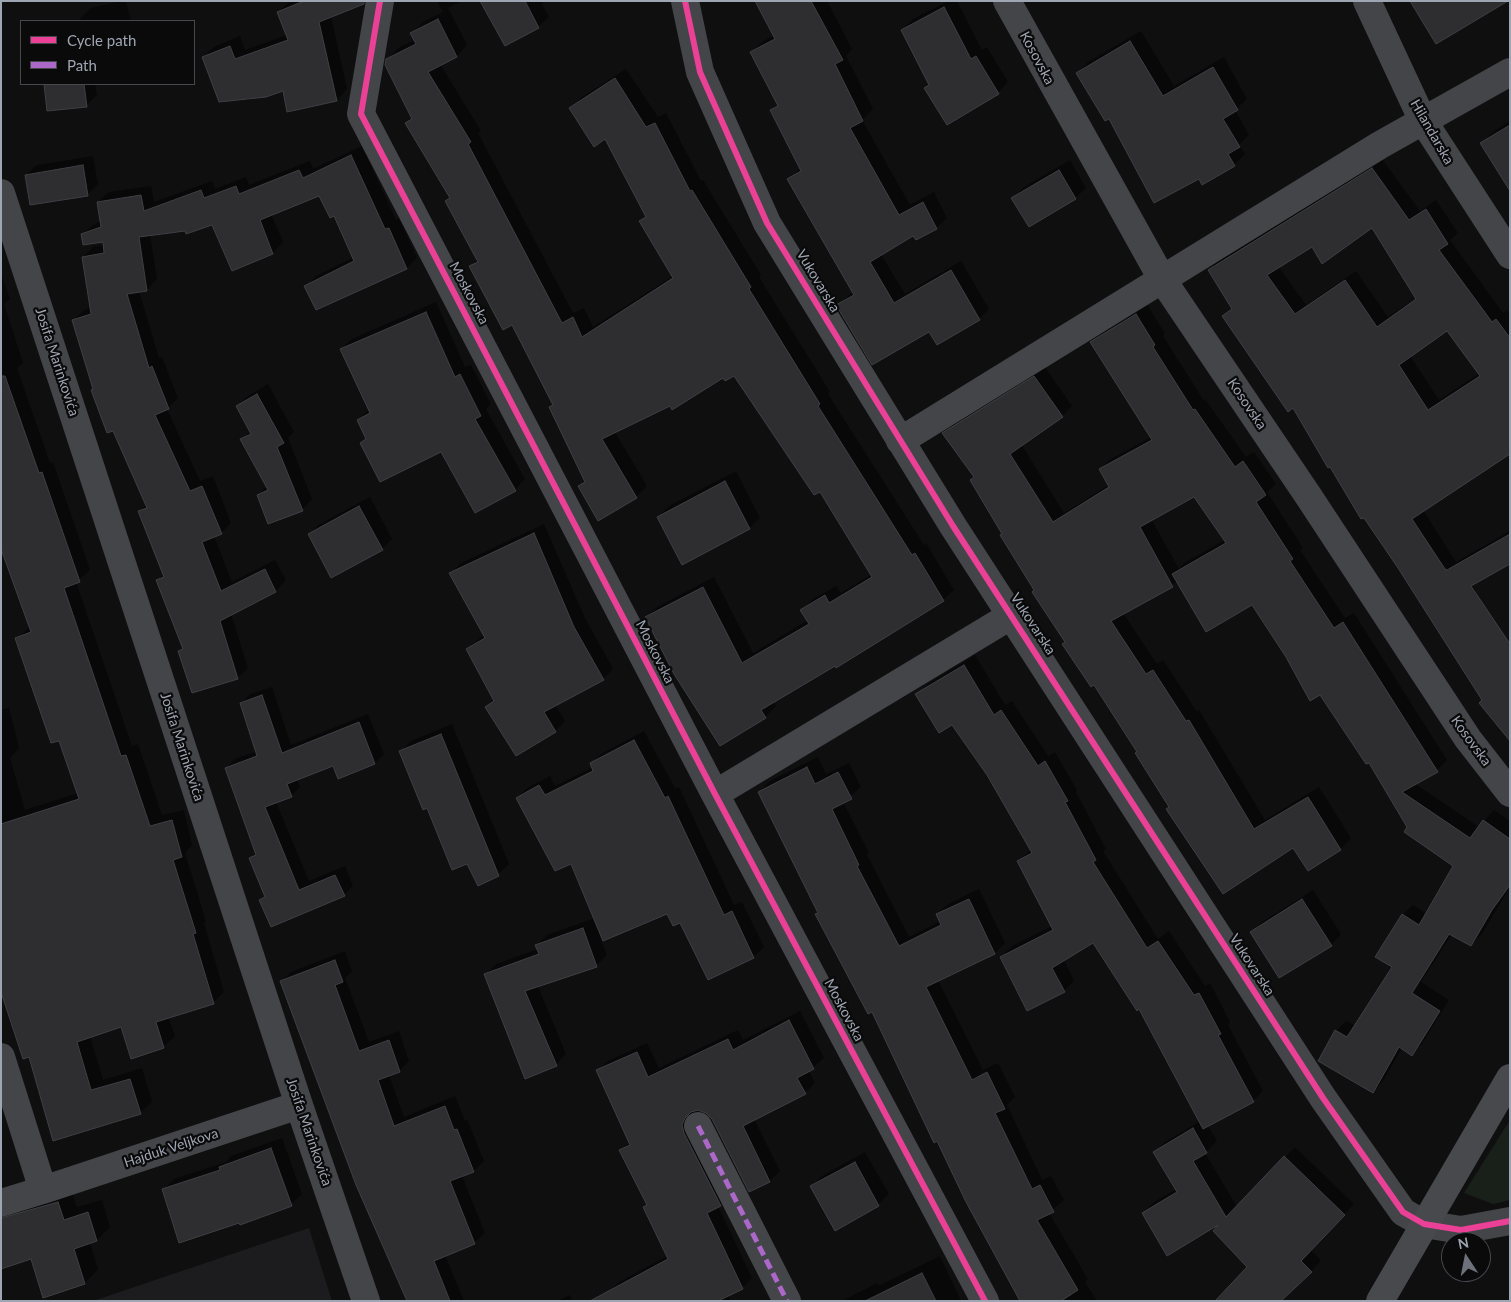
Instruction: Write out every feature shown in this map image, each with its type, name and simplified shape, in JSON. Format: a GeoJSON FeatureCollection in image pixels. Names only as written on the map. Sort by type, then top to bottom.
{"type":"FeatureCollection","features":[{"type":"Feature","properties":{"kind":"main road"},"geometry":{"type":"LineString","coordinates":[[1380,1301],[1510,1078]]}},
{"type":"Feature","properties":{"kind":"street","name":"Moskovska"},"geometry":{"type":"LineString","coordinates":[[380,1],[361,114],[715,794],[985,1301]]}},
{"type":"Feature","properties":{"kind":"street","name":"Vukovarska"},"geometry":{"type":"LineString","coordinates":[[685,1],[700,72],[767,223],[900,441],[1322,1098],[1402,1212],[1424,1224],[1461,1230],[1510,1220]]}},
{"type":"Feature","properties":{"kind":"street","name":"Kosovska"},"geometry":{"type":"LineString","coordinates":[[1007,1],[1162,280],[1309,496],[1468,738],[1510,793]]}},
{"type":"Feature","properties":{"kind":"street","name":"Hilandarska"},"geometry":{"type":"LineString","coordinates":[[1367,1],[1422,120],[1510,254]]}},
{"type":"Feature","properties":{"kind":"street"},"geometry":{"type":"LineString","coordinates":[[900,441],[1422,120],[1510,72]]}},
{"type":"Feature","properties":{"kind":"street","name":"Josifa Marinkovića"},"geometry":{"type":"LineString","coordinates":[[1,193],[366,1301]]}},
{"type":"Feature","properties":{"kind":"street"},"geometry":{"type":"LineString","coordinates":[[715,794],[1012,615]]}},
{"type":"Feature","properties":{"kind":"street"},"geometry":{"type":"LineString","coordinates":[[1,1057],[43,1190]]}},
{"type":"Feature","properties":{"kind":"street","name":"Hajduk Veljkova"},"geometry":{"type":"LineString","coordinates":[[1,1203],[300,1105]]}},
{"type":"Feature","properties":{"kind":"street"},"geometry":{"type":"LineString","coordinates":[[698,1126],[787,1301]]}},
{"type":"Feature","properties":{"kind":"shaded area"},"geometry":{"type":"Polygon","coordinates":[[[1510,1120],[1510,1200],[1493,1204],[1464,1193],[1510,1120]]]}},
{"type":"Feature","properties":{"kind":"shaded area"},"geometry":{"type":"Polygon","coordinates":[[[309,1228],[332,1301],[93,1301],[309,1228]]]}},
{"type":"Feature","properties":{"kind":"building"},"geometry":{"type":"Polygon","coordinates":[[[304,1],[364,1],[364,4],[319,22],[337,101],[287,112],[283,91],[266,97],[219,102],[202,57],[230,46],[235,59],[288,40],[277,12],[304,1]]]}},
{"type":"Feature","properties":{"kind":"building"},"geometry":{"type":"Polygon","coordinates":[[[480,1],[525,1],[539,28],[505,46],[480,1]]]}},
{"type":"Feature","properties":{"kind":"building"},"geometry":{"type":"Polygon","coordinates":[[[755,1],[811,1],[843,60],[835,64],[863,121],[850,128],[899,215],[923,202],[937,229],[916,240],[913,236],[870,262],[894,303],[951,270],[980,320],[937,345],[929,332],[872,365],[836,305],[854,295],[787,179],[801,171],[770,110],[778,106],[750,52],[775,39],[755,1]]]}},
{"type":"Feature","properties":{"kind":"building"},"geometry":{"type":"Polygon","coordinates":[[[1410,1],[1508,1],[1436,44],[1410,1]]]}},
{"type":"Feature","properties":{"kind":"building"},"geometry":{"type":"Polygon","coordinates":[[[944,7],[971,59],[976,56],[999,94],[947,125],[924,88],[929,85],[901,30],[944,7]]]}},
{"type":"Feature","properties":{"kind":"building"},"geometry":{"type":"Polygon","coordinates":[[[438,19],[457,57],[428,72],[471,142],[468,144],[562,323],[573,317],[582,337],[673,278],[639,221],[646,217],[605,139],[594,147],[569,108],[615,78],[646,127],[655,123],[690,191],[692,190],[751,287],[749,289],[820,404],[818,406],[912,555],[915,553],[944,601],[836,668],[835,666],[761,710],[766,718],[720,746],[674,674],[645,617],[703,587],[742,663],[809,624],[800,610],[825,595],[829,603],[872,577],[820,492],[814,495],[734,376],[725,381],[723,378],[672,410],[670,406],[602,439],[637,498],[598,521],[578,486],[585,482],[549,407],[553,405],[512,325],[503,330],[469,266],[478,262],[445,201],[450,198],[405,123],[412,119],[385,65],[386,59],[416,44],[410,33],[438,19]]]}},
{"type":"Feature","properties":{"kind":"building"},"geometry":{"type":"Polygon","coordinates":[[[1130,41],[1163,96],[1213,67],[1238,110],[1223,119],[1240,147],[1228,154],[1235,166],[1202,185],[1199,179],[1154,203],[1109,119],[1105,121],[1076,73],[1130,41]]]}},
{"type":"Feature","properties":{"kind":"building"},"geometry":{"type":"Polygon","coordinates":[[[44,85],[84,85],[87,107],[47,111],[44,85]]]}},
{"type":"Feature","properties":{"kind":"building"},"geometry":{"type":"Polygon","coordinates":[[[1510,125],[1510,191],[1480,143],[1510,125]]]}},
{"type":"Feature","properties":{"kind":"building"},"geometry":{"type":"Polygon","coordinates":[[[351,155],[385,229],[389,228],[407,269],[316,310],[304,286],[354,261],[334,216],[330,218],[319,196],[260,220],[273,254],[232,271],[212,225],[186,234],[185,231],[139,237],[147,291],[127,294],[149,368],[152,366],[169,409],[155,415],[190,491],[202,486],[222,534],[202,542],[221,591],[265,569],[276,592],[220,621],[238,679],[192,693],[178,651],[183,649],[156,580],[164,577],[138,511],[147,508],[113,431],[107,433],[91,390],[93,389],[72,320],[91,314],[82,257],[104,253],[103,242],[83,245],[81,234],[101,227],[97,202],[141,195],[144,211],[201,190],[204,198],[236,186],[239,194],[299,170],[303,178],[351,155]]]}},
{"type":"Feature","properties":{"kind":"building"},"geometry":{"type":"Polygon","coordinates":[[[83,165],[88,196],[30,205],[25,175],[83,165]]]}},
{"type":"Feature","properties":{"kind":"building"},"geometry":{"type":"Polygon","coordinates":[[[1372,168],[1409,220],[1426,209],[1448,244],[1439,250],[1492,322],[1496,319],[1510,338],[1510,454],[1412,519],[1447,570],[1510,534],[1510,564],[1471,586],[1510,644],[1510,741],[1479,703],[1482,700],[1398,568],[1364,518],[1361,519],[1293,408],[1288,412],[1222,316],[1232,309],[1208,270],[1372,168]],[[1372,228],[1322,264],[1312,247],[1267,275],[1295,314],[1345,280],[1377,327],[1416,299],[1372,228]],[[1447,331],[1399,365],[1428,410],[1480,376],[1447,331]]]}},
{"type":"Feature","properties":{"kind":"building"},"geometry":{"type":"Polygon","coordinates":[[[1059,170],[1076,199],[1029,227],[1011,198],[1059,170]]]}},
{"type":"Feature","properties":{"kind":"building"},"geometry":{"type":"Polygon","coordinates":[[[426,312],[455,377],[460,374],[481,416],[475,419],[516,491],[475,513],[441,452],[380,482],[360,443],[366,439],[357,420],[370,413],[340,349],[426,312]]]}},
{"type":"Feature","properties":{"kind":"building"},"geometry":{"type":"Polygon","coordinates":[[[1136,314],[1155,345],[1153,347],[1193,410],[1195,409],[1235,467],[1243,461],[1266,495],[1256,502],[1293,559],[1290,561],[1334,628],[1343,622],[1438,772],[1402,792],[1470,838],[1483,820],[1510,839],[1510,885],[1492,910],[1471,946],[1449,934],[1412,993],[1440,1011],[1412,1056],[1399,1047],[1373,1093],[1318,1061],[1335,1030],[1347,1037],[1392,967],[1375,957],[1402,914],[1419,925],[1453,866],[1404,832],[1407,827],[1369,763],[1366,764],[1320,695],[1310,701],[1286,657],[1252,605],[1206,632],[1172,574],[1226,543],[1194,497],[1140,527],[1173,587],[1111,621],[1146,674],[1153,670],[1186,721],[1189,720],[1254,829],[1308,797],[1341,850],[1308,871],[1293,848],[1223,894],[1166,809],[1169,807],[1135,753],[1137,752],[1094,685],[1091,687],[1062,644],[1065,642],[1032,592],[1034,590],[1000,535],[1002,534],[970,480],[974,477],[942,433],[1034,376],[1063,417],[1010,454],[1053,522],[1109,487],[1099,469],[1152,440],[1090,342],[1136,314]]]}},
{"type":"Feature","properties":{"kind":"building"},"geometry":{"type":"Polygon","coordinates":[[[1,376],[5,376],[39,473],[42,472],[80,582],[64,588],[121,756],[126,755],[150,826],[172,820],[182,857],[173,860],[196,933],[193,934],[214,1004],[156,1022],[164,1048],[131,1059],[121,1027],[77,1042],[91,1090],[130,1079],[141,1114],[53,1141],[29,1057],[23,1059],[1,992],[1,824],[79,799],[59,741],[51,743],[15,638],[31,632],[1,549],[1,376]]]}},
{"type":"Feature","properties":{"kind":"building"},"geometry":{"type":"Polygon","coordinates":[[[257,394],[284,443],[277,447],[303,511],[268,524],[257,495],[268,490],[240,439],[251,434],[236,406],[257,394]]]}},
{"type":"Feature","properties":{"kind":"building"},"geometry":{"type":"Polygon","coordinates":[[[725,481],[750,529],[682,565],[657,517],[725,481]]]}},
{"type":"Feature","properties":{"kind":"building"},"geometry":{"type":"Polygon","coordinates":[[[359,506],[383,550],[331,578],[308,534],[359,506]]]}},
{"type":"Feature","properties":{"kind":"building"},"geometry":{"type":"Polygon","coordinates":[[[534,533],[574,627],[604,680],[544,712],[556,732],[516,756],[485,707],[494,701],[466,649],[485,638],[449,573],[534,533]]]}},
{"type":"Feature","properties":{"kind":"building"},"geometry":{"type":"Polygon","coordinates":[[[964,665],[994,715],[1001,710],[1038,766],[1045,761],[1068,801],[1065,802],[1096,860],[1093,862],[1147,948],[1158,941],[1194,995],[1199,993],[1221,1034],[1218,1035],[1254,1102],[1203,1129],[1139,1009],[1137,1011],[1093,943],[1052,968],[1065,992],[1027,1011],[1000,957],[1053,930],[1017,861],[1032,853],[987,775],[952,725],[939,733],[915,694],[964,665]]]}},
{"type":"Feature","properties":{"kind":"building"},"geometry":{"type":"Polygon","coordinates":[[[262,695],[282,753],[359,722],[375,764],[338,779],[333,766],[287,784],[292,797],[265,807],[299,890],[335,875],[345,896],[271,927],[259,900],[265,897],[249,858],[256,855],[225,768],[257,756],[240,703],[262,695]]]}},
{"type":"Feature","properties":{"kind":"building"},"geometry":{"type":"Polygon","coordinates":[[[441,734],[499,876],[478,886],[467,864],[452,870],[427,808],[423,810],[399,751],[441,734]]]}},
{"type":"Feature","properties":{"kind":"building"},"geometry":{"type":"Polygon","coordinates":[[[634,740],[665,798],[668,796],[724,915],[732,911],[754,958],[708,980],[680,923],[673,926],[667,914],[603,941],[571,864],[555,871],[516,798],[539,785],[545,795],[593,771],[590,763],[634,740]]]}},
{"type":"Feature","properties":{"kind":"building"},"geometry":{"type":"Polygon","coordinates":[[[807,767],[815,784],[838,772],[852,799],[832,809],[859,865],[857,866],[899,946],[941,925],[936,914],[969,899],[995,954],[926,987],[972,1080],[987,1072],[1005,1109],[995,1113],[1032,1189],[1040,1185],[1054,1212],[1037,1220],[1078,1290],[1061,1301],[1020,1301],[966,1202],[937,1141],[934,1143],[872,1012],[868,1014],[815,914],[818,913],[758,792],[807,767]]]}},
{"type":"Feature","properties":{"kind":"building"},"geometry":{"type":"Polygon","coordinates":[[[1302,899],[1332,946],[1279,978],[1250,932],[1302,899]]]}},
{"type":"Feature","properties":{"kind":"building"},"geometry":{"type":"Polygon","coordinates":[[[583,928],[597,967],[525,991],[557,1066],[525,1079],[484,974],[539,954],[535,945],[583,928]]]}},
{"type":"Feature","properties":{"kind":"building"},"geometry":{"type":"Polygon","coordinates":[[[335,960],[343,982],[335,985],[359,1051],[389,1040],[400,1072],[378,1080],[394,1126],[445,1106],[454,1130],[457,1129],[474,1172],[450,1181],[475,1244],[434,1261],[450,1301],[407,1301],[356,1185],[280,981],[335,960]]]}},
{"type":"Feature","properties":{"kind":"building"},"geometry":{"type":"Polygon","coordinates":[[[789,1020],[814,1069],[797,1078],[806,1094],[743,1126],[770,1182],[749,1192],[712,1119],[706,1113],[698,1110],[691,1112],[685,1118],[682,1125],[684,1133],[721,1206],[707,1213],[743,1289],[718,1301],[590,1301],[668,1259],[643,1207],[647,1205],[619,1150],[630,1145],[596,1070],[637,1052],[648,1077],[728,1039],[733,1050],[789,1020]]]}},
{"type":"Feature","properties":{"kind":"building"},"geometry":{"type":"Polygon","coordinates":[[[1193,1128],[1207,1153],[1193,1161],[1226,1217],[1284,1156],[1345,1215],[1301,1261],[1312,1272],[1281,1301],[1215,1301],[1247,1267],[1213,1231],[1218,1225],[1167,1256],[1142,1213],[1177,1192],[1153,1152],[1193,1128]]]}},
{"type":"Feature","properties":{"kind":"building"},"geometry":{"type":"Polygon","coordinates":[[[271,1148],[292,1206],[240,1225],[239,1223],[179,1243],[162,1189],[220,1170],[219,1167],[271,1148]]]}},
{"type":"Feature","properties":{"kind":"building"},"geometry":{"type":"Polygon","coordinates":[[[855,1162],[879,1206],[835,1231],[810,1186],[855,1162]]]}},
{"type":"Feature","properties":{"kind":"building"},"geometry":{"type":"Polygon","coordinates":[[[58,1202],[64,1220],[88,1212],[97,1241],[74,1249],[85,1284],[43,1298],[31,1259],[1,1269],[1,1218],[58,1202]]]}},
{"type":"Feature","properties":{"kind":"building"},"geometry":{"type":"Polygon","coordinates":[[[922,1273],[936,1301],[865,1301],[922,1273]]]}},
{"type":"Feature","properties":{"kind":"marked path"},"geometry":{"type":"LineString","coordinates":[[698,1126],[787,1301]]}},
{"type":"Feature","properties":{"kind":"cycle path"},"geometry":{"type":"LineString","coordinates":[[380,1],[361,114],[715,794],[985,1301]]}},
{"type":"Feature","properties":{"kind":"cycle path"},"geometry":{"type":"LineString","coordinates":[[685,1],[700,72],[767,223],[953,526],[1323,1098],[1403,1212],[1424,1224],[1461,1230],[1510,1221]]}}]}
